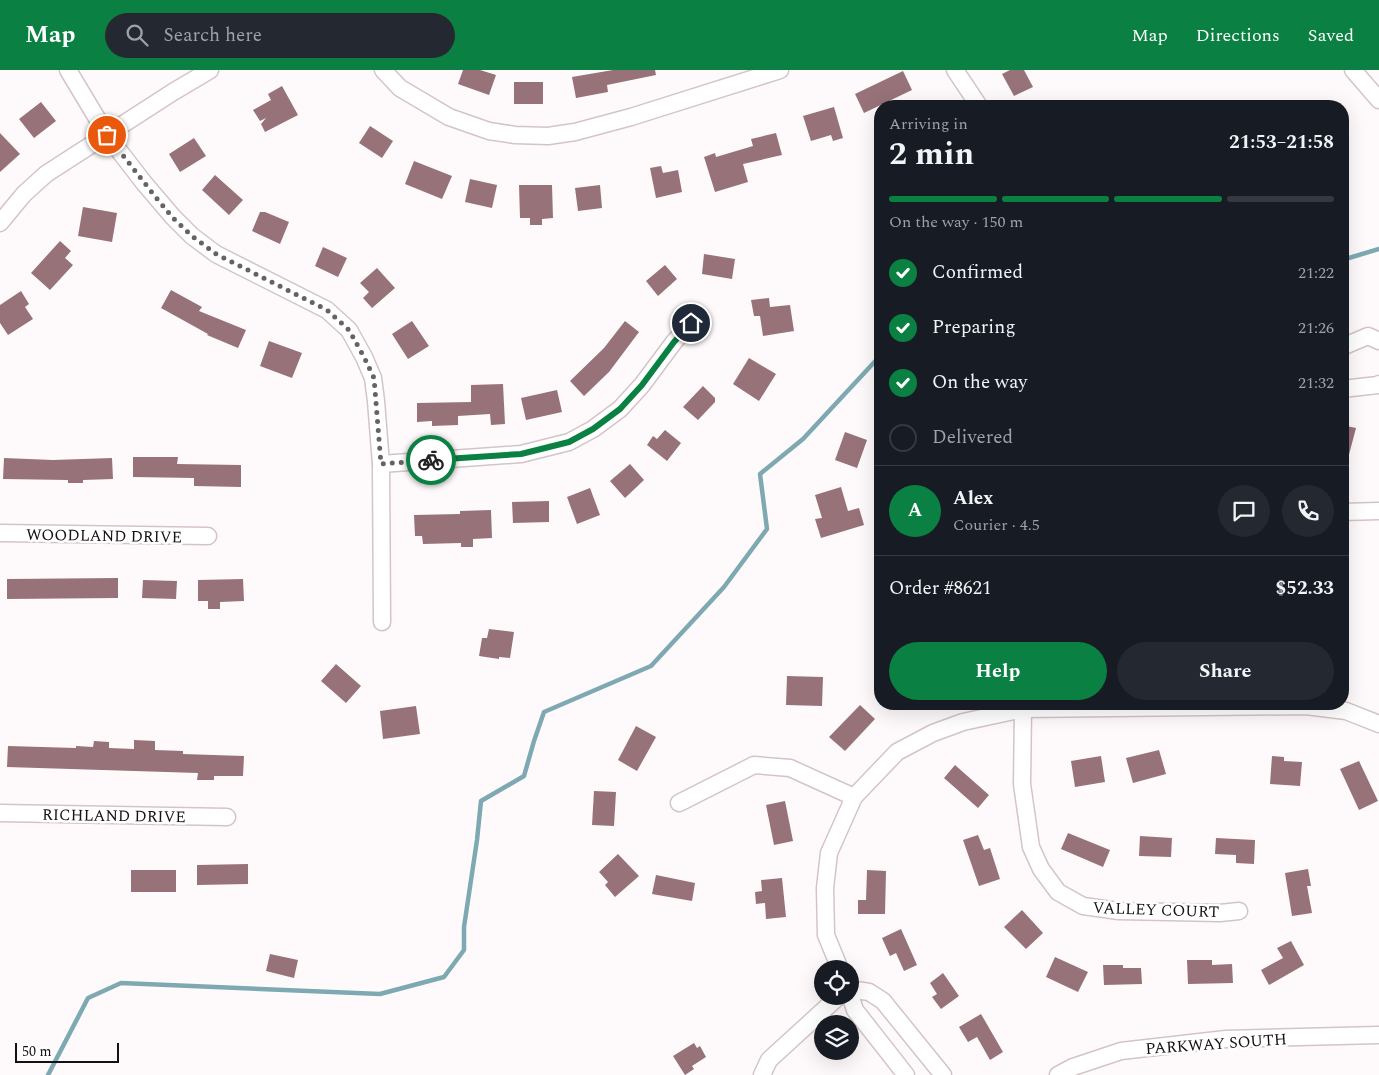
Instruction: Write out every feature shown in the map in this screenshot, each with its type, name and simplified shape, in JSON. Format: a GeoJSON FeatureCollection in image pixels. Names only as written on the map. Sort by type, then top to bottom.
{"type":"FeatureCollection","features":[{"type":"Feature","properties":{"kind":"street"},"geometry":{"type":"LineString","coordinates":[[68,70],[107,135],[144,184],[173,218],[192,236],[216,254],[327,310],[349,330],[374,378],[381,464],[382,622]]}},
{"type":"Feature","properties":{"kind":"street"},"geometry":{"type":"LineString","coordinates":[[0,224],[24,194],[46,174],[210,70]]}},
{"type":"Feature","properties":{"kind":"street"},"geometry":{"type":"LineString","coordinates":[[382,70],[400,88],[449,117],[489,131],[515,135],[548,136],[575,132],[631,117],[780,70]]}},
{"type":"Feature","properties":{"kind":"street"},"geometry":{"type":"LineString","coordinates":[[955,70],[975,100]]}},
{"type":"Feature","properties":{"kind":"street"},"geometry":{"type":"LineString","coordinates":[[1353,70],[1379,100]]}},
{"type":"Feature","properties":{"kind":"street"},"geometry":{"type":"LineString","coordinates":[[381,464],[521,454],[569,442],[593,429],[620,409],[642,385],[674,342],[691,323]]}},
{"type":"Feature","properties":{"kind":"street"},"geometry":{"type":"LineString","coordinates":[[1349,344],[1368,336],[1379,341]]}},
{"type":"Feature","properties":{"kind":"street"},"geometry":{"type":"LineString","coordinates":[[1349,389],[1379,384]]}},
{"type":"Feature","properties":{"kind":"street"},"geometry":{"type":"LineString","coordinates":[[1349,512],[1379,511]]}},
{"type":"Feature","properties":{"kind":"street","name":"WOODLAND DRIVE"},"geometry":{"type":"LineString","coordinates":[[0,533],[208,536]]}},
{"type":"Feature","properties":{"kind":"street"},"geometry":{"type":"LineString","coordinates":[[836,960],[826,935],[825,888],[829,853],[854,797],[897,752],[933,733],[963,722],[1018,710]]}},
{"type":"Feature","properties":{"kind":"street","name":"VALLEY COURT"},"geometry":{"type":"LineString","coordinates":[[1023,710],[1022,784],[1031,847],[1041,869],[1058,892],[1083,906],[1119,911],[1220,913],[1239,911]]}},
{"type":"Feature","properties":{"kind":"street"},"geometry":{"type":"LineString","coordinates":[[1338,710],[1346,711],[1379,724]]}},
{"type":"Feature","properties":{"kind":"street"},"geometry":{"type":"LineString","coordinates":[[679,803],[754,765],[790,768],[854,797]]}},
{"type":"Feature","properties":{"kind":"street","name":"RICHLAND DRIVE"},"geometry":{"type":"LineString","coordinates":[[0,813],[227,817]]}},
{"type":"Feature","properties":{"kind":"street"},"geometry":{"type":"LineString","coordinates":[[859,990],[870,992],[883,1001],[943,1075]]}},
{"type":"Feature","properties":{"kind":"street"},"geometry":{"type":"LineString","coordinates":[[762,1075],[769,1060],[830,1005]]}},
{"type":"Feature","properties":{"kind":"street"},"geometry":{"type":"LineString","coordinates":[[853,1005],[855,1010],[906,1075]]}},
{"type":"Feature","properties":{"kind":"street","name":"PARKWAY SOUTH"},"geometry":{"type":"LineString","coordinates":[[1058,1075],[1074,1067],[1121,1051],[1226,1039],[1379,1035]]}},
{"type":"Feature","properties":{"kind":"building"},"geometry":{"type":"Polygon","coordinates":[[[463,70],[480,70],[496,75],[489,95],[458,84],[463,70]]]}},
{"type":"Feature","properties":{"kind":"building"},"geometry":{"type":"Polygon","coordinates":[[[613,70],[655,70],[656,75],[607,85],[608,92],[576,98],[572,77],[613,70]]]}},
{"type":"Feature","properties":{"kind":"building"},"geometry":{"type":"Polygon","coordinates":[[[1010,70],[1024,70],[1033,87],[1014,96],[1002,74],[1010,70]]]}},
{"type":"Feature","properties":{"kind":"building"},"geometry":{"type":"Polygon","coordinates":[[[903,71],[912,90],[891,100],[874,100],[874,108],[864,113],[855,94],[903,71]]]}},
{"type":"Feature","properties":{"kind":"building"},"geometry":{"type":"Polygon","coordinates":[[[514,82],[543,82],[543,104],[514,104],[514,82]]]}},
{"type":"Feature","properties":{"kind":"building"},"geometry":{"type":"Polygon","coordinates":[[[282,86],[298,115],[265,132],[261,124],[266,118],[260,121],[253,110],[271,100],[268,94],[282,86]]]}},
{"type":"Feature","properties":{"kind":"building"},"geometry":{"type":"Polygon","coordinates":[[[41,102],[56,121],[34,138],[19,119],[41,102]]]}},
{"type":"Feature","properties":{"kind":"building"},"geometry":{"type":"Polygon","coordinates":[[[834,107],[843,138],[833,141],[831,135],[811,141],[803,116],[834,107]]]}},
{"type":"Feature","properties":{"kind":"building"},"geometry":{"type":"Polygon","coordinates":[[[370,126],[393,141],[382,158],[359,143],[370,126]]]}},
{"type":"Feature","properties":{"kind":"building"},"geometry":{"type":"Polygon","coordinates":[[[0,133],[20,154],[0,172],[0,133]]]}},
{"type":"Feature","properties":{"kind":"building"},"geometry":{"type":"Polygon","coordinates":[[[776,133],[782,155],[743,164],[748,182],[715,192],[704,157],[715,153],[716,157],[753,146],[751,139],[776,133]]]}},
{"type":"Feature","properties":{"kind":"building"},"geometry":{"type":"Polygon","coordinates":[[[194,138],[206,156],[180,172],[169,154],[194,138]]]}},
{"type":"Feature","properties":{"kind":"building"},"geometry":{"type":"Polygon","coordinates":[[[414,161],[452,176],[442,199],[405,184],[414,161]]]}},
{"type":"Feature","properties":{"kind":"building"},"geometry":{"type":"Polygon","coordinates":[[[661,166],[663,173],[678,170],[682,192],[656,198],[650,168],[661,166]]]}},
{"type":"Feature","properties":{"kind":"building"},"geometry":{"type":"Polygon","coordinates":[[[215,175],[243,200],[229,215],[202,190],[215,175]]]}},
{"type":"Feature","properties":{"kind":"building"},"geometry":{"type":"Polygon","coordinates":[[[470,179],[497,185],[492,208],[465,202],[470,179]]]}},
{"type":"Feature","properties":{"kind":"building"},"geometry":{"type":"Polygon","coordinates":[[[519,185],[552,185],[553,218],[542,219],[542,225],[530,225],[530,218],[520,218],[519,185]]]}},
{"type":"Feature","properties":{"kind":"building"},"geometry":{"type":"Polygon","coordinates":[[[600,185],[602,208],[578,211],[575,188],[600,185]]]}},
{"type":"Feature","properties":{"kind":"building"},"geometry":{"type":"Polygon","coordinates":[[[83,207],[117,213],[112,242],[78,236],[83,207]]]}},
{"type":"Feature","properties":{"kind":"building"},"geometry":{"type":"Polygon","coordinates":[[[260,212],[265,212],[289,222],[280,244],[252,231],[260,212]]]}},
{"type":"Feature","properties":{"kind":"building"},"geometry":{"type":"Polygon","coordinates":[[[60,241],[71,251],[65,258],[73,265],[50,290],[31,273],[60,241]]]}},
{"type":"Feature","properties":{"kind":"building"},"geometry":{"type":"Polygon","coordinates":[[[323,247],[347,258],[338,277],[315,266],[323,247]]]}},
{"type":"Feature","properties":{"kind":"building"},"geometry":{"type":"Polygon","coordinates":[[[704,254],[735,259],[732,279],[702,274],[704,254]]]}},
{"type":"Feature","properties":{"kind":"building"},"geometry":{"type":"Polygon","coordinates":[[[665,265],[677,279],[658,296],[646,281],[665,265]]]}},
{"type":"Feature","properties":{"kind":"building"},"geometry":{"type":"Polygon","coordinates":[[[377,268],[395,288],[372,308],[363,298],[369,292],[360,283],[377,268]]]}},
{"type":"Feature","properties":{"kind":"building"},"geometry":{"type":"Polygon","coordinates":[[[171,290],[202,307],[199,311],[246,330],[238,348],[207,335],[161,308],[171,290]]]}},
{"type":"Feature","properties":{"kind":"building"},"geometry":{"type":"Polygon","coordinates":[[[21,291],[29,304],[25,307],[33,319],[8,335],[0,323],[0,305],[21,291]]]}},
{"type":"Feature","properties":{"kind":"building"},"geometry":{"type":"Polygon","coordinates":[[[769,298],[770,307],[790,305],[794,331],[763,336],[760,316],[754,316],[751,300],[769,298]]]}},
{"type":"Feature","properties":{"kind":"building"},"geometry":{"type":"Polygon","coordinates":[[[412,321],[429,346],[408,359],[392,334],[412,321]]]}},
{"type":"Feature","properties":{"kind":"building"},"geometry":{"type":"Polygon","coordinates":[[[625,321],[639,332],[609,372],[584,396],[570,381],[604,348],[625,321]]]}},
{"type":"Feature","properties":{"kind":"building"},"geometry":{"type":"Polygon","coordinates":[[[269,341],[302,353],[292,378],[260,366],[269,341]]]}},
{"type":"Feature","properties":{"kind":"building"},"geometry":{"type":"Polygon","coordinates":[[[749,358],[776,374],[759,401],[733,384],[749,358]]]}},
{"type":"Feature","properties":{"kind":"building"},"geometry":{"type":"Polygon","coordinates":[[[503,384],[505,424],[491,425],[490,414],[458,416],[458,425],[432,426],[432,421],[417,422],[417,403],[471,402],[471,385],[503,384]]]}},
{"type":"Feature","properties":{"kind":"building"},"geometry":{"type":"Polygon","coordinates":[[[703,386],[715,398],[715,402],[698,420],[683,407],[703,386]]]}},
{"type":"Feature","properties":{"kind":"building"},"geometry":{"type":"Polygon","coordinates":[[[557,390],[562,412],[526,420],[521,398],[557,390]]]}},
{"type":"Feature","properties":{"kind":"building"},"geometry":{"type":"Polygon","coordinates":[[[1349,426],[1356,428],[1349,455],[1349,426]]]}},
{"type":"Feature","properties":{"kind":"building"},"geometry":{"type":"Polygon","coordinates":[[[665,430],[681,443],[667,461],[647,445],[653,436],[657,439],[665,430]]]}},
{"type":"Feature","properties":{"kind":"building"},"geometry":{"type":"Polygon","coordinates":[[[845,432],[867,440],[857,468],[835,460],[845,432]]]}},
{"type":"Feature","properties":{"kind":"building"},"geometry":{"type":"Polygon","coordinates":[[[133,457],[178,457],[177,464],[241,465],[241,487],[194,486],[194,478],[133,477],[133,457]]]}},
{"type":"Feature","properties":{"kind":"building"},"geometry":{"type":"Polygon","coordinates":[[[4,458],[53,460],[112,458],[113,479],[83,480],[83,483],[68,483],[68,480],[3,479],[4,458]]]}},
{"type":"Feature","properties":{"kind":"building"},"geometry":{"type":"Polygon","coordinates":[[[630,464],[644,480],[625,498],[610,481],[630,464]]]}},
{"type":"Feature","properties":{"kind":"building"},"geometry":{"type":"Polygon","coordinates":[[[841,487],[848,511],[859,508],[864,525],[821,538],[815,519],[822,518],[815,495],[841,487]]]}},
{"type":"Feature","properties":{"kind":"building"},"geometry":{"type":"Polygon","coordinates":[[[590,488],[600,515],[577,524],[567,497],[590,488]]]}},
{"type":"Feature","properties":{"kind":"building"},"geometry":{"type":"Polygon","coordinates":[[[549,501],[549,522],[513,523],[512,502],[549,501]]]}},
{"type":"Feature","properties":{"kind":"building"},"geometry":{"type":"Polygon","coordinates":[[[491,510],[492,538],[473,539],[473,547],[461,547],[461,543],[423,544],[422,536],[415,536],[414,515],[460,514],[460,511],[491,510]]]}},
{"type":"Feature","properties":{"kind":"building"},"geometry":{"type":"Polygon","coordinates":[[[118,578],[118,598],[7,599],[7,579],[118,578]]]}},
{"type":"Feature","properties":{"kind":"building"},"geometry":{"type":"Polygon","coordinates":[[[243,579],[244,601],[220,602],[220,609],[208,609],[208,601],[198,601],[198,580],[243,579]]]}},
{"type":"Feature","properties":{"kind":"building"},"geometry":{"type":"Polygon","coordinates":[[[143,580],[177,581],[176,599],[142,598],[143,580]]]}},
{"type":"Feature","properties":{"kind":"building"},"geometry":{"type":"Polygon","coordinates":[[[489,629],[514,632],[510,658],[499,657],[499,659],[479,656],[482,638],[487,638],[489,629]]]}},
{"type":"Feature","properties":{"kind":"building"},"geometry":{"type":"Polygon","coordinates":[[[336,664],[361,686],[346,703],[321,681],[336,664]]]}},
{"type":"Feature","properties":{"kind":"building"},"geometry":{"type":"Polygon","coordinates":[[[787,676],[823,677],[822,706],[786,705],[787,676]]]}},
{"type":"Feature","properties":{"kind":"building"},"geometry":{"type":"Polygon","coordinates":[[[860,705],[875,719],[845,751],[829,737],[860,705]]]}},
{"type":"Feature","properties":{"kind":"building"},"geometry":{"type":"Polygon","coordinates":[[[416,706],[420,734],[383,739],[380,711],[416,706]]]}},
{"type":"Feature","properties":{"kind":"building"},"geometry":{"type":"Polygon","coordinates":[[[636,726],[656,737],[637,771],[618,760],[636,726]]]}},
{"type":"Feature","properties":{"kind":"building"},"geometry":{"type":"Polygon","coordinates":[[[134,740],[155,741],[155,750],[183,751],[183,754],[244,756],[243,776],[214,776],[214,780],[197,780],[198,773],[7,767],[8,746],[76,748],[76,746],[93,747],[94,741],[109,742],[109,748],[134,749],[134,740]]]}},
{"type":"Feature","properties":{"kind":"building"},"geometry":{"type":"Polygon","coordinates":[[[1159,750],[1166,774],[1133,783],[1126,758],[1159,750]]]}},
{"type":"Feature","properties":{"kind":"building"},"geometry":{"type":"Polygon","coordinates":[[[1101,756],[1105,782],[1075,787],[1071,761],[1101,756]]]}},
{"type":"Feature","properties":{"kind":"building"},"geometry":{"type":"Polygon","coordinates":[[[1272,756],[1284,757],[1284,761],[1302,762],[1300,786],[1270,784],[1272,756]]]}},
{"type":"Feature","properties":{"kind":"building"},"geometry":{"type":"Polygon","coordinates":[[[1359,761],[1378,801],[1359,810],[1340,769],[1359,761]]]}},
{"type":"Feature","properties":{"kind":"building"},"geometry":{"type":"Polygon","coordinates":[[[955,765],[989,795],[978,808],[944,778],[955,765]]]}},
{"type":"Feature","properties":{"kind":"building"},"geometry":{"type":"Polygon","coordinates":[[[594,791],[616,792],[614,826],[592,825],[594,791]]]}},
{"type":"Feature","properties":{"kind":"building"},"geometry":{"type":"Polygon","coordinates":[[[785,801],[793,841],[774,845],[766,805],[785,801]]]}},
{"type":"Feature","properties":{"kind":"building"},"geometry":{"type":"Polygon","coordinates":[[[1068,833],[1110,850],[1103,867],[1061,849],[1068,833]]]}},
{"type":"Feature","properties":{"kind":"building"},"geometry":{"type":"Polygon","coordinates":[[[978,835],[984,850],[990,848],[1000,879],[979,886],[963,840],[978,835]]]}},
{"type":"Feature","properties":{"kind":"building"},"geometry":{"type":"Polygon","coordinates":[[[1140,836],[1172,838],[1171,857],[1139,856],[1140,836]]]}},
{"type":"Feature","properties":{"kind":"building"},"geometry":{"type":"Polygon","coordinates":[[[1216,838],[1255,840],[1254,864],[1236,863],[1236,855],[1215,854],[1216,838]]]}},
{"type":"Feature","properties":{"kind":"building"},"geometry":{"type":"Polygon","coordinates":[[[618,854],[639,876],[615,897],[605,885],[608,882],[599,872],[618,854]]]}},
{"type":"Feature","properties":{"kind":"building"},"geometry":{"type":"Polygon","coordinates":[[[248,864],[248,884],[197,885],[197,865],[248,864]]]}},
{"type":"Feature","properties":{"kind":"building"},"geometry":{"type":"Polygon","coordinates":[[[1308,869],[1311,886],[1307,886],[1312,913],[1292,916],[1285,873],[1308,869]]]}},
{"type":"Feature","properties":{"kind":"building"},"geometry":{"type":"Polygon","coordinates":[[[131,870],[176,870],[176,892],[131,892],[131,870]]]}},
{"type":"Feature","properties":{"kind":"building"},"geometry":{"type":"Polygon","coordinates":[[[867,870],[886,871],[885,914],[858,914],[858,900],[866,900],[867,870]]]}},
{"type":"Feature","properties":{"kind":"building"},"geometry":{"type":"Polygon","coordinates":[[[656,875],[695,883],[692,901],[652,894],[656,875]]]}},
{"type":"Feature","properties":{"kind":"building"},"geometry":{"type":"Polygon","coordinates":[[[782,878],[786,917],[766,919],[765,903],[756,904],[755,892],[762,891],[761,880],[782,878]]]}},
{"type":"Feature","properties":{"kind":"building"},"geometry":{"type":"Polygon","coordinates":[[[1022,910],[1043,933],[1026,949],[1004,927],[1022,910]]]}},
{"type":"Feature","properties":{"kind":"building"},"geometry":{"type":"Polygon","coordinates":[[[901,929],[917,965],[904,971],[896,953],[890,956],[882,938],[901,929]]]}},
{"type":"Feature","properties":{"kind":"building"},"geometry":{"type":"Polygon","coordinates":[[[1291,941],[1304,965],[1269,985],[1261,970],[1283,958],[1277,948],[1291,941]]]}},
{"type":"Feature","properties":{"kind":"building"},"geometry":{"type":"Polygon","coordinates":[[[270,954],[298,960],[294,978],[266,971],[270,954]]]}},
{"type":"Feature","properties":{"kind":"building"},"geometry":{"type":"Polygon","coordinates":[[[1055,957],[1088,972],[1078,992],[1046,977],[1055,957]]]}},
{"type":"Feature","properties":{"kind":"building"},"geometry":{"type":"Polygon","coordinates":[[[1187,960],[1212,960],[1212,965],[1232,964],[1233,983],[1188,984],[1187,960]]]}},
{"type":"Feature","properties":{"kind":"building"},"geometry":{"type":"Polygon","coordinates":[[[1103,965],[1123,965],[1123,968],[1141,968],[1142,984],[1104,985],[1103,965]]]}},
{"type":"Feature","properties":{"kind":"building"},"geometry":{"type":"Polygon","coordinates":[[[943,973],[959,996],[941,1009],[932,997],[937,994],[930,983],[943,973]]]}},
{"type":"Feature","properties":{"kind":"building"},"geometry":{"type":"Polygon","coordinates":[[[981,1014],[1003,1052],[990,1060],[977,1037],[968,1042],[959,1027],[981,1014]]]}},
{"type":"Feature","properties":{"kind":"building"},"geometry":{"type":"Polygon","coordinates":[[[694,1043],[697,1048],[700,1046],[706,1057],[692,1066],[694,1069],[685,1075],[673,1056],[694,1043]]]}},
{"type":"Feature","properties":{"kind":"waterway"},"geometry":{"type":"LineString","coordinates":[[1349,258],[1379,249]]}},
{"type":"Feature","properties":{"kind":"waterway"},"geometry":{"type":"LineString","coordinates":[[48,1075],[88,998],[121,983],[380,994],[444,977],[464,950],[464,927],[481,801],[524,776],[544,712],[651,666],[724,587],[767,529],[760,474],[803,439],[874,362]]}},
{"type":"Feature","properties":{"kind":"way so far"},"geometry":{"type":"LineString","coordinates":[[107,135],[144,184],[173,218],[192,236],[216,254],[327,310],[349,330],[374,378],[381,464],[431,460]]}},
{"type":"Feature","properties":{"kind":"route"},"geometry":{"type":"LineString","coordinates":[[431,460],[521,454],[569,442],[593,429],[620,409],[642,385],[674,342],[691,323]]}}]}
